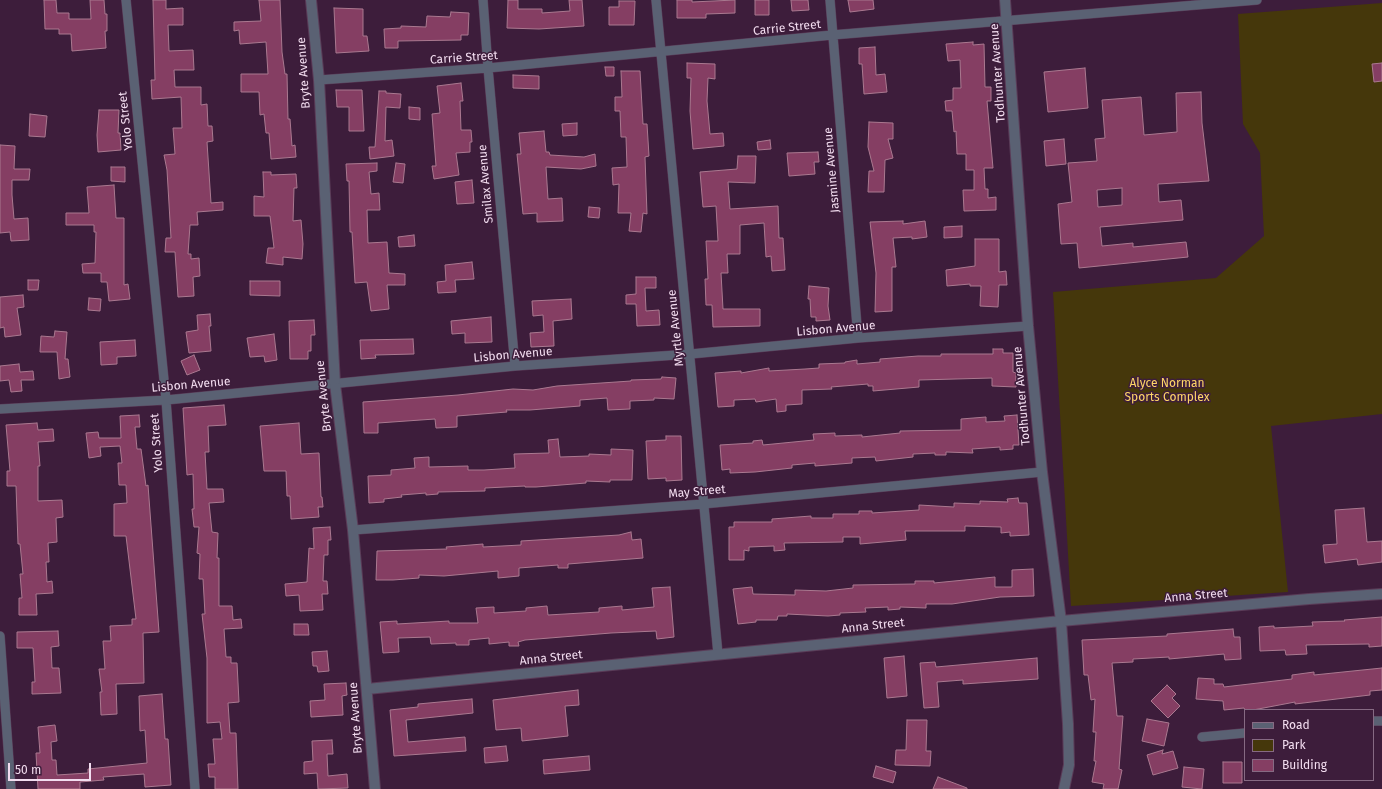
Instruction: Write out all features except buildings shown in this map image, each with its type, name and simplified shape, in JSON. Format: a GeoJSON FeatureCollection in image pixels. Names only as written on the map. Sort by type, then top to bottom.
{"type":"FeatureCollection","features":[{"type":"Feature","properties":{"kind":"street","name":"Yolo Street"},"geometry":{"type":"LineString","coordinates":[[126,0],[166,400],[195,789]]}},
{"type":"Feature","properties":{"kind":"street","name":"Bryte Avenue"},"geometry":{"type":"LineString","coordinates":[[311,0],[319,80],[335,384],[353,530],[368,689],[375,789]]}},
{"type":"Feature","properties":{"kind":"street","name":"Smilax Avenue"},"geometry":{"type":"LineString","coordinates":[[483,0],[515,366]]}},
{"type":"Feature","properties":{"kind":"street","name":"Myrtle Avenue"},"geometry":{"type":"LineString","coordinates":[[656,0],[691,354],[703,504],[718,654]]}},
{"type":"Feature","properties":{"kind":"street","name":"Jasmine Avenue"},"geometry":{"type":"LineString","coordinates":[[830,0],[858,338]]}},
{"type":"Feature","properties":{"kind":"street","name":"Todhunter Avenue"},"geometry":{"type":"LineString","coordinates":[[1005,0],[1028,326],[1042,472],[1061,621],[1068,724],[1069,764],[1064,789]]}},
{"type":"Feature","properties":{"kind":"street","name":"Carrie Street"},"geometry":{"type":"LineString","coordinates":[[319,80],[488,68],[832,35],[1007,22],[1257,0]]}},
{"type":"Feature","properties":{"kind":"street","name":"Lisbon Avenue"},"geometry":{"type":"LineString","coordinates":[[0,409],[166,400],[515,366],[691,354],[858,338],[1028,326]]}},
{"type":"Feature","properties":{"kind":"street","name":"May Street"},"geometry":{"type":"LineString","coordinates":[[353,530],[703,504],[1042,472]]}},
{"type":"Feature","properties":{"kind":"street","name":"Anna Street"},"geometry":{"type":"LineString","coordinates":[[368,689],[1061,621],[1382,594]]}},
{"type":"Feature","properties":{"kind":"street"},"geometry":{"type":"LineString","coordinates":[[0,636],[11,789]]}},
{"type":"Feature","properties":{"kind":"street"},"geometry":{"type":"LineString","coordinates":[[1202,737],[1244,733]]}},
{"type":"Feature","properties":{"kind":"green space","name":"Alyce Norman Sports Complex"},"geometry":{"type":"Polygon","coordinates":[[[1382,3],[1382,414],[1271,426],[1288,592],[1071,606],[1053,292],[1216,278],[1264,236],[1260,153],[1243,124],[1238,14],[1382,3]]]}}]}
